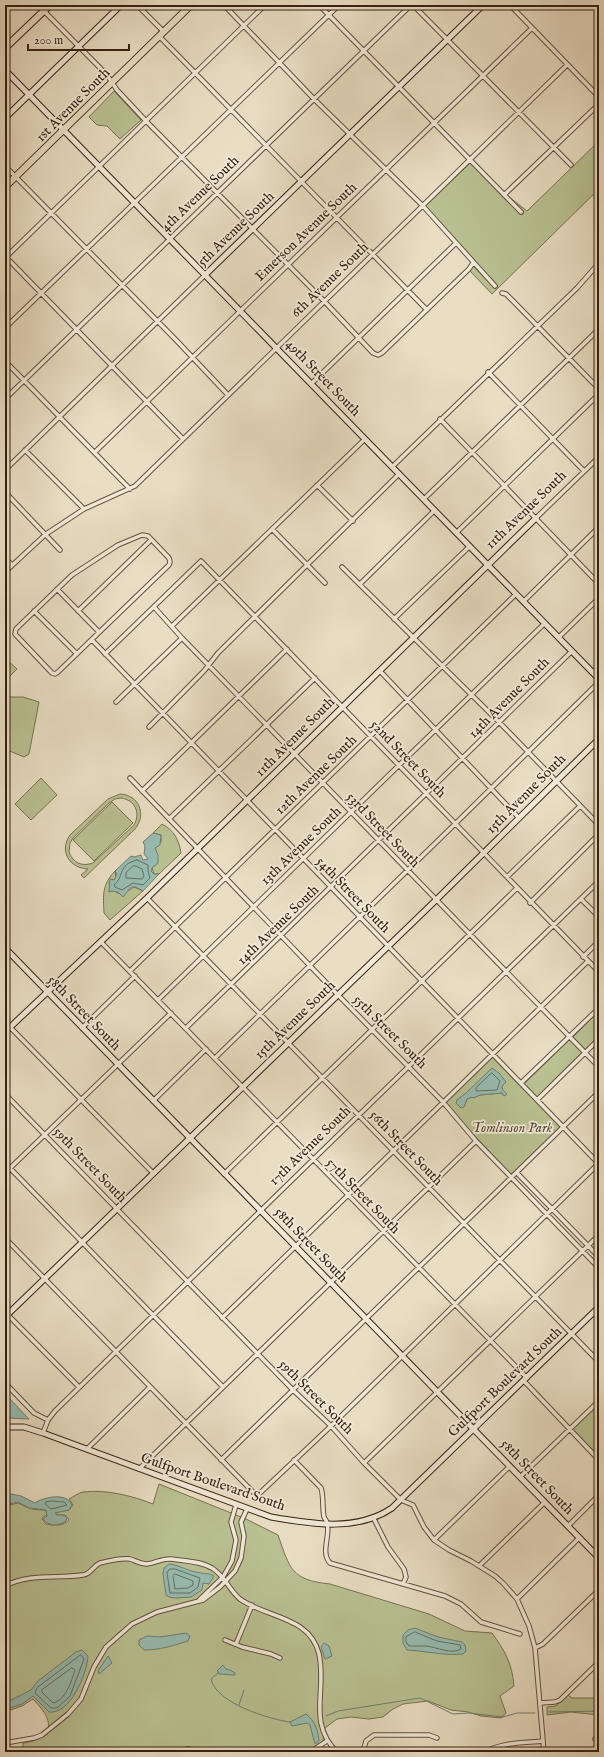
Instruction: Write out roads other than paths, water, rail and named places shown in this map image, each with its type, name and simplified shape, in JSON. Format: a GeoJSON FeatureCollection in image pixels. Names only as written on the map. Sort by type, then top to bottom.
{"type":"FeatureCollection","features":[{"type":"Feature","properties":{"kind":"main road"},"geometry":{"type":"LineString","coordinates":[[5,48],[50,5]]}},
{"type":"Feature","properties":{"kind":"main road","name":"1st Avenue South"},"geometry":{"type":"LineString","coordinates":[[5,187],[191,5]]}},
{"type":"Feature","properties":{"kind":"street"},"geometry":{"type":"LineString","coordinates":[[38,5],[107,75],[112,83],[146,121],[324,301],[373,353],[382,353],[469,269],[473,263]]}},
{"type":"Feature","properties":{"kind":"street"},"geometry":{"type":"LineString","coordinates":[[5,118],[121,5]]}},
{"type":"Feature","properties":{"kind":"street"},"geometry":{"type":"LineString","coordinates":[[137,5],[195,73],[426,310]]}},
{"type":"Feature","properties":{"kind":"street"},"geometry":{"type":"LineString","coordinates":[[224,5],[314,99],[423,206],[495,286]]}},
{"type":"Feature","properties":{"kind":"street"},"geometry":{"type":"LineString","coordinates":[[183,439],[5,257],[265,5]]}},
{"type":"Feature","properties":{"kind":"street"},"geometry":{"type":"LineString","coordinates":[[319,5],[521,212]]}},
{"type":"Feature","properties":{"kind":"street"},"geometry":{"type":"LineString","coordinates":[[5,328],[339,5]]}},
{"type":"Feature","properties":{"kind":"street"},"geometry":{"type":"LineString","coordinates":[[412,5],[448,39],[571,165]]}},
{"type":"Feature","properties":{"kind":"street","name":"4th Avenue South"},"geometry":{"type":"LineString","coordinates":[[5,399],[412,5]]}},
{"type":"Feature","properties":{"kind":"street","name":"5th Avenue South"},"geometry":{"type":"LineString","coordinates":[[7,468],[483,5]]}},
{"type":"Feature","properties":{"kind":"street"},"geometry":{"type":"LineString","coordinates":[[510,5],[599,97]]}},
{"type":"Feature","properties":{"kind":"street","name":"Emerson Avenue South"},"geometry":{"type":"LineString","coordinates":[[95,452],[532,28]]}},
{"type":"Feature","properties":{"kind":"street","name":"6th Avenue South"},"geometry":{"type":"LineString","coordinates":[[5,572],[46,534],[84,509],[135,486],[567,65]]}},
{"type":"Feature","properties":{"kind":"street","name":"49th Street South"},"geometry":{"type":"LineString","coordinates":[[5,70],[599,679]]}},
{"type":"Feature","properties":{"kind":"street"},"geometry":{"type":"LineString","coordinates":[[504,195],[599,104]]}},
{"type":"Feature","properties":{"kind":"street"},"geometry":{"type":"LineString","coordinates":[[5,166],[228,395]]}},
{"type":"Feature","properties":{"kind":"street"},"geometry":{"type":"LineString","coordinates":[[311,384],[456,243]]}},
{"type":"Feature","properties":{"kind":"street"},"geometry":{"type":"LineString","coordinates":[[392,467],[488,372],[577,288],[599,263]]}},
{"type":"Feature","properties":{"kind":"street"},"geometry":{"type":"LineString","coordinates":[[502,293],[508,296],[599,389]]}},
{"type":"Feature","properties":{"kind":"street"},"geometry":{"type":"LineString","coordinates":[[424,499],[599,330]]}},
{"type":"Feature","properties":{"kind":"street"},"geometry":{"type":"LineString","coordinates":[[5,361],[130,489]]}},
{"type":"Feature","properties":{"kind":"street"},"geometry":{"type":"LineString","coordinates":[[488,372],[584,471]]}},
{"type":"Feature","properties":{"kind":"street"},"geometry":{"type":"LineString","coordinates":[[456,533],[599,394]]}},
{"type":"Feature","properties":{"kind":"street"},"geometry":{"type":"LineString","coordinates":[[440,419],[599,584]]}},
{"type":"Feature","properties":{"kind":"street"},"geometry":{"type":"LineString","coordinates":[[172,626],[365,439]]}},
{"type":"Feature","properties":{"kind":"street"},"geometry":{"type":"LineString","coordinates":[[26,450],[84,509]]}},
{"type":"Feature","properties":{"kind":"street","name":"11th Avenue South"},"geometry":{"type":"LineString","coordinates":[[5,1032],[147,898],[599,457]]}},
{"type":"Feature","properties":{"kind":"street"},"geometry":{"type":"LineString","coordinates":[[5,463],[7,468]]}},
{"type":"Feature","properties":{"kind":"street"},"geometry":{"type":"LineString","coordinates":[[148,727],[209,665],[218,653],[399,474]]}},
{"type":"Feature","properties":{"kind":"street"},"geometry":{"type":"LineString","coordinates":[[317,485],[353,521]]}},
{"type":"Feature","properties":{"kind":"street"},"geometry":{"type":"LineString","coordinates":[[5,492],[60,550]]}},
{"type":"Feature","properties":{"kind":"street"},"geometry":{"type":"LineString","coordinates":[[360,584],[435,510]]}},
{"type":"Feature","properties":{"kind":"street"},"geometry":{"type":"LineString","coordinates":[[524,602],[599,527]]}},
{"type":"Feature","properties":{"kind":"street"},"geometry":{"type":"LineString","coordinates":[[272,529],[325,583]]}},
{"type":"Feature","properties":{"kind":"street"},"geometry":{"type":"LineString","coordinates":[[145,535],[152,540],[169,558],[170,562],[92,640],[55,674],[15,634],[15,631],[34,611],[72,575],[118,545],[145,535]]}},
{"type":"Feature","properties":{"kind":"street"},"geometry":{"type":"LineString","coordinates":[[78,611],[152,540]]}},
{"type":"Feature","properties":{"kind":"street"},"geometry":{"type":"LineString","coordinates":[[394,619],[470,546]]}},
{"type":"Feature","properties":{"kind":"street"},"geometry":{"type":"LineString","coordinates":[[5,558],[12,565]]}},
{"type":"Feature","properties":{"kind":"street","name":"52nd Street South"},"geometry":{"type":"LineString","coordinates":[[154,607],[200,561],[507,877],[552,926],[599,972]]}},
{"type":"Feature","properties":{"kind":"street"},"geometry":{"type":"LineString","coordinates":[[342,567],[500,723],[599,825]]}},
{"type":"Feature","properties":{"kind":"street"},"geometry":{"type":"LineString","coordinates":[[57,589],[99,632]]}},
{"type":"Feature","properties":{"kind":"street","name":"12th Avenue South"},"geometry":{"type":"LineString","coordinates":[[130,971],[516,594]]}},
{"type":"Feature","properties":{"kind":"street"},"geometry":{"type":"LineString","coordinates":[[559,637],[599,598]]}},
{"type":"Feature","properties":{"kind":"street"},"geometry":{"type":"LineString","coordinates":[[105,654],[154,607]]}},
{"type":"Feature","properties":{"kind":"street","name":"53rd Street South"},"geometry":{"type":"LineString","coordinates":[[154,607],[323,784],[599,1067]]}},
{"type":"Feature","properties":{"kind":"street"},"geometry":{"type":"LineString","coordinates":[[34,611],[77,654]]}},
{"type":"Feature","properties":{"kind":"street","name":"13th Avenue South"},"geometry":{"type":"LineString","coordinates":[[158,1000],[352,813],[545,623]]}},
{"type":"Feature","properties":{"kind":"street"},"geometry":{"type":"LineString","coordinates":[[116,702],[182,638]]}},
{"type":"Feature","properties":{"kind":"street","name":"54th Street South"},"geometry":{"type":"LineString","coordinates":[[92,640],[599,1163]]}},
{"type":"Feature","properties":{"kind":"street"},"geometry":{"type":"LineString","coordinates":[[142,790],[287,649]]}},
{"type":"Feature","properties":{"kind":"street","name":"14th Avenue South"},"geometry":{"type":"LineString","coordinates":[[186,1028],[464,759],[572,652]]}},
{"type":"Feature","properties":{"kind":"street"},"geometry":{"type":"LineString","coordinates":[[593,672],[599,667]]}},
{"type":"Feature","properties":{"kind":"street"},"geometry":{"type":"LineString","coordinates":[[380,671],[519,818]]}},
{"type":"Feature","properties":{"kind":"street"},"geometry":{"type":"LineString","coordinates":[[169,819],[315,678]]}},
{"type":"Feature","properties":{"kind":"street"},"geometry":{"type":"LineString","coordinates":[[215,1058],[599,682]]}},
{"type":"Feature","properties":{"kind":"street","name":"15th Avenue South"},"geometry":{"type":"LineString","coordinates":[[6,1314],[388,947],[599,739]]}},
{"type":"Feature","properties":{"kind":"street","name":"55th Street South"},"geometry":{"type":"LineString","coordinates":[[130,778],[443,1102],[476,1141],[599,1268]]}},
{"type":"Feature","properties":{"kind":"street"},"geometry":{"type":"LineString","coordinates":[[507,877],[580,806]]}},
{"type":"Feature","properties":{"kind":"street"},"geometry":{"type":"LineString","coordinates":[[530,902],[599,834]]}},
{"type":"Feature","properties":{"kind":"street","name":"17th Avenue South"},"geometry":{"type":"LineString","coordinates":[[43,1433],[48,1420],[55,1411],[79,1387],[599,881]]}},
{"type":"Feature","properties":{"kind":"street"},"geometry":{"type":"LineString","coordinates":[[224,1174],[517,888]]}},
{"type":"Feature","properties":{"kind":"street","name":"56th Street South"},"geometry":{"type":"LineString","coordinates":[[147,898],[599,1362]]}},
{"type":"Feature","properties":{"kind":"street"},"geometry":{"type":"LineString","coordinates":[[581,899],[599,917]]}},
{"type":"Feature","properties":{"kind":"street"},"geometry":{"type":"LineString","coordinates":[[583,957],[599,941]]}},
{"type":"Feature","properties":{"kind":"street","name":"57th Street South"},"geometry":{"type":"LineString","coordinates":[[101,942],[490,1341],[599,1460]]}},
{"type":"Feature","properties":{"kind":"street","name":"58th Street South"},"geometry":{"type":"LineString","coordinates":[[5,948],[224,1174],[261,1210],[366,1320],[403,1355],[437,1392],[599,1558]]}},
{"type":"Feature","properties":{"kind":"street"},"geometry":{"type":"LineString","coordinates":[[222,1318],[588,961]]}},
{"type":"Feature","properties":{"kind":"street"},"geometry":{"type":"LineString","coordinates":[[82,1028],[135,976]]}},
{"type":"Feature","properties":{"kind":"street"},"geometry":{"type":"LineString","coordinates":[[521,1084],[599,1008]]}},
{"type":"Feature","properties":{"kind":"street"},"geometry":{"type":"LineString","coordinates":[[5,1173],[171,1013]]}},
{"type":"Feature","properties":{"kind":"street"},"geometry":{"type":"LineString","coordinates":[[5,1022],[153,1173]]}},
{"type":"Feature","properties":{"kind":"street"},"geometry":{"type":"LineString","coordinates":[[537,1100],[599,1039]]}},
{"type":"Feature","properties":{"kind":"street"},"geometry":{"type":"LineString","coordinates":[[153,1101],[206,1049]]}},
{"type":"Feature","properties":{"kind":"street"},"geometry":{"type":"LineString","coordinates":[[221,1460],[599,1092]]}},
{"type":"Feature","properties":{"kind":"street","name":"59th Street South"},"geometry":{"type":"LineString","coordinates":[[5,1094],[257,1354],[331,1426],[364,1463],[401,1500],[412,1505],[424,1527],[434,1540],[479,1566],[503,1583],[517,1599],[529,1626],[535,1648],[544,1752]]}},
{"type":"Feature","properties":{"kind":"street"},"geometry":{"type":"LineString","coordinates":[[138,1469],[476,1141]]}},
{"type":"Feature","properties":{"kind":"street"},"geometry":{"type":"LineString","coordinates":[[5,1163],[223,1387]]}},
{"type":"Feature","properties":{"kind":"street"},"geometry":{"type":"LineString","coordinates":[[5,1238],[255,1494],[260,1493],[331,1426],[599,1163]]}},
{"type":"Feature","properties":{"kind":"street"},"geometry":{"type":"LineString","coordinates":[[517,1173],[599,1257]]}},
{"type":"Feature","properties":{"kind":"street"},"geometry":{"type":"LineString","coordinates":[[364,1463],[599,1234]]}},
{"type":"Feature","properties":{"kind":"street","name":"Gulfport Boulevard South"},"geometry":{"type":"LineString","coordinates":[[5,1427],[24,1427],[43,1433],[271,1517],[296,1521],[355,1523],[374,1519],[392,1508],[599,1307]]}},
{"type":"Feature","properties":{"kind":"street"},"geometry":{"type":"LineString","coordinates":[[6,1314],[79,1387]]}},
{"type":"Feature","properties":{"kind":"street"},"geometry":{"type":"LineString","coordinates":[[5,1383],[34,1414],[48,1420]]}},
{"type":"Feature","properties":{"kind":"street"},"geometry":{"type":"LineString","coordinates":[[87,1450],[150,1387]]}},
{"type":"Feature","properties":{"kind":"street"},"geometry":{"type":"LineString","coordinates":[[520,1477],[599,1401]]}},
{"type":"Feature","properties":{"kind":"street"},"geometry":{"type":"LineString","coordinates":[[294,1460],[321,1488],[323,1494],[324,1518],[328,1523],[326,1552],[330,1564],[452,1599],[461,1604],[481,1622],[520,1634]]}},
{"type":"Feature","properties":{"kind":"street"},"geometry":{"type":"LineString","coordinates":[[434,1540],[510,1466]]}},
{"type":"Feature","properties":{"kind":"street"},"geometry":{"type":"LineString","coordinates":[[568,1526],[599,1495]]}},
{"type":"Feature","properties":{"kind":"street"},"geometry":{"type":"LineString","coordinates":[[479,1566],[545,1502]]}},
{"type":"Feature","properties":{"kind":"street"},"geometry":{"type":"LineString","coordinates":[[235,1556],[236,1540],[231,1522],[236,1505]]}},
{"type":"Feature","properties":{"kind":"street"},"geometry":{"type":"LineString","coordinates":[[5,1743],[34,1738],[42,1735],[68,1714],[81,1699],[94,1667],[106,1647],[132,1624],[157,1612],[203,1600],[211,1595],[226,1581],[235,1572],[241,1558],[244,1536],[242,1522],[247,1509]]}},
{"type":"Feature","properties":{"kind":"street"},"geometry":{"type":"LineString","coordinates":[[374,1519],[388,1547],[404,1569],[406,1577],[403,1584]]}},
{"type":"Feature","properties":{"kind":"street"},"geometry":{"type":"LineString","coordinates":[[517,1599],[579,1538]]}},
{"type":"Feature","properties":{"kind":"street"},"geometry":{"type":"LineString","coordinates":[[230,1566],[235,1552]]}},
{"type":"Feature","properties":{"kind":"street"},"geometry":{"type":"LineString","coordinates":[[5,1586],[21,1579],[45,1576],[65,1577],[85,1575],[98,1564],[126,1559],[142,1564],[154,1563],[165,1558],[193,1562],[212,1568],[223,1577],[236,1595],[252,1605],[298,1626],[305,1631],[315,1644],[319,1654],[320,1665],[321,1725],[327,1741],[338,1752]]}},
{"type":"Feature","properties":{"kind":"street"},"geometry":{"type":"LineString","coordinates":[[199,1600],[223,1577],[234,1561]]}},
{"type":"Feature","properties":{"kind":"street"},"geometry":{"type":"LineString","coordinates":[[535,1648],[543,1644],[599,1590]]}},
{"type":"Feature","properties":{"kind":"street"},"geometry":{"type":"LineString","coordinates":[[236,1644],[252,1605]]}},
{"type":"Feature","properties":{"kind":"street"},"geometry":{"type":"LineString","coordinates":[[225,1640],[280,1658]]}},
{"type":"Feature","properties":{"kind":"street"},"geometry":{"type":"LineString","coordinates":[[540,1704],[560,1700],[599,1662]]}},
{"type":"Feature","properties":{"kind":"street"},"geometry":{"type":"LineString","coordinates":[[363,1752],[366,1741],[374,1735],[424,1734],[437,1738]]}},
{"type":"Feature","properties":{"kind":"street"},"geometry":{"type":"LineString","coordinates":[[310,1752],[327,1741]]}},
{"type":"Feature","properties":{"kind":"street"},"geometry":{"type":"LineString","coordinates":[[485,1752],[508,1744],[544,1741]]}},
{"type":"Feature","properties":{"kind":"street"},"geometry":{"type":"LineString","coordinates":[[182,1752],[187,1749],[208,1752]]}},
{"type":"Feature","properties":{"kind":"water"},"geometry":{"type":"Polygon","coordinates":[[[153,833],[161,835],[160,845],[155,848],[158,855],[158,863],[152,868],[151,871],[154,874],[159,874],[143,891],[136,887],[131,887],[123,897],[118,892],[109,892],[110,879],[114,880],[117,874],[115,871],[131,856],[134,857],[141,855],[143,860],[148,859],[144,854],[145,846],[143,842],[153,833]]]}},
{"type":"Feature","properties":{"kind":"water"},"geometry":{"type":"Polygon","coordinates":[[[492,1068],[500,1074],[506,1082],[502,1086],[502,1089],[507,1094],[504,1096],[502,1093],[472,1097],[467,1099],[464,1107],[461,1108],[456,1103],[457,1100],[492,1068]]]}},
{"type":"Feature","properties":{"kind":"water"},"geometry":{"type":"Polygon","coordinates":[[[9,1398],[29,1419],[5,1418],[5,1402],[9,1398]]]}},
{"type":"Feature","properties":{"kind":"water"},"geometry":{"type":"Polygon","coordinates":[[[11,1494],[21,1496],[35,1503],[44,1499],[60,1497],[65,1498],[72,1505],[69,1510],[55,1513],[57,1515],[67,1517],[66,1521],[54,1525],[45,1522],[43,1519],[47,1516],[46,1510],[29,1508],[18,1502],[5,1505],[5,1495],[11,1494]]]}},
{"type":"Feature","properties":{"kind":"water"},"geometry":{"type":"Polygon","coordinates":[[[169,1564],[214,1576],[209,1584],[203,1583],[202,1590],[191,1597],[169,1597],[166,1595],[163,1574],[164,1568],[169,1564]]]}},
{"type":"Feature","properties":{"kind":"water"},"geometry":{"type":"Polygon","coordinates":[[[415,1628],[438,1637],[462,1642],[465,1645],[466,1651],[463,1654],[449,1654],[407,1650],[403,1643],[403,1635],[408,1630],[415,1628]]]}},
{"type":"Feature","properties":{"kind":"water"},"geometry":{"type":"Polygon","coordinates":[[[186,1633],[190,1636],[188,1641],[171,1646],[144,1650],[139,1645],[139,1640],[147,1636],[160,1637],[186,1633]]]}},
{"type":"Feature","properties":{"kind":"water"},"geometry":{"type":"Polygon","coordinates":[[[324,1643],[329,1646],[332,1656],[325,1659],[321,1647],[324,1643]]]}},
{"type":"Feature","properties":{"kind":"water"},"geometry":{"type":"Polygon","coordinates":[[[82,1650],[88,1656],[87,1664],[76,1692],[64,1707],[57,1711],[49,1712],[33,1696],[22,1704],[5,1710],[5,1703],[31,1690],[38,1681],[76,1652],[82,1650]]]}},
{"type":"Feature","properties":{"kind":"water"},"geometry":{"type":"Polygon","coordinates":[[[108,1656],[112,1663],[99,1674],[98,1671],[108,1656]]]}},
{"type":"Feature","properties":{"kind":"water"},"geometry":{"type":"Polygon","coordinates":[[[223,1665],[226,1669],[235,1673],[235,1675],[219,1674],[217,1671],[223,1665]]]}},
{"type":"Feature","properties":{"kind":"water"},"geometry":{"type":"Polygon","coordinates":[[[306,1714],[312,1720],[317,1729],[319,1741],[315,1744],[310,1725],[307,1723],[292,1726],[290,1722],[306,1714]]]}},
{"type":"Feature","properties":{"kind":"waterway"},"geometry":{"type":"LineString","coordinates":[[218,1673],[211,1679],[215,1688],[232,1702],[257,1713],[290,1722]]}},
{"type":"Feature","properties":{"kind":"waterway"},"geometry":{"type":"LineString","coordinates":[[239,1705],[244,1690]]}},
{"type":"Feature","properties":{"kind":"waterway"},"geometry":{"type":"LineString","coordinates":[[326,1716],[338,1711],[420,1698],[453,1714],[469,1713],[503,1717],[517,1713],[535,1713]]}},
{"type":"Feature","properties":{"kind":"waterway"},"geometry":{"type":"LineString","coordinates":[[549,1712],[599,1711]]}},
{"type":"Feature","properties":{"kind":"tunnel"},"geometry":{"type":"LineString","coordinates":[[234,1561],[235,1556]]}},
{"type":"Feature","properties":{"kind":"park label","name":"Tomlinson Park"},"geometry":{"type":"Point","coordinates":[512,1128]}}]}
